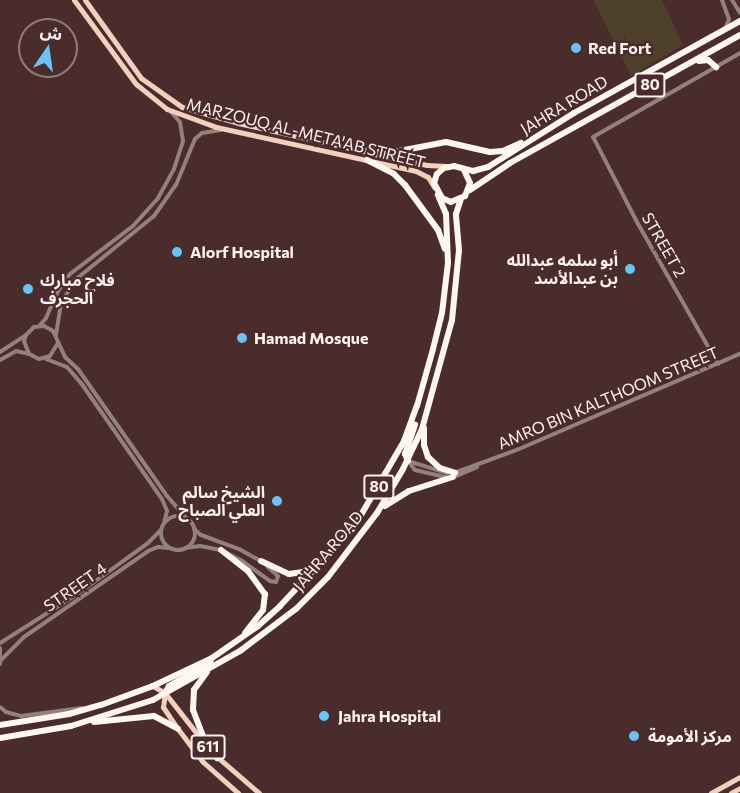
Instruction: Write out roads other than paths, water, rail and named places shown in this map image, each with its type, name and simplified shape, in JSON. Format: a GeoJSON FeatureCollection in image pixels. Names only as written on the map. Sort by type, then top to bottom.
{"type":"FeatureCollection","features":[{"type":"Feature","properties":{"kind":"highway","name":"JAHRA ROAD"},"geometry":{"type":"LineString","coordinates":[[464,170],[478,171],[488,166],[555,125],[740,21]]}},
{"type":"Feature","properties":{"kind":"highway","name":"JAHRA ROAD"},"geometry":{"type":"LineString","coordinates":[[468,193],[484,178],[740,35]]}},
{"type":"Feature","properties":{"kind":"highway"},"geometry":{"type":"LineString","coordinates":[[693,62],[708,60],[716,67]]}},
{"type":"Feature","properties":{"kind":"highway"},"geometry":{"type":"LineString","coordinates":[[555,125],[555,132],[561,135]]}},
{"type":"Feature","properties":{"kind":"highway"},"geometry":{"type":"LineString","coordinates":[[536,137],[541,146]]}},
{"type":"Feature","properties":{"kind":"highway"},"geometry":{"type":"LineString","coordinates":[[360,151],[394,152],[446,142],[490,152],[527,142]]}},
{"type":"Feature","properties":{"kind":"highway"},"geometry":{"type":"LineString","coordinates":[[367,160],[394,174],[412,194],[438,230],[448,263]]}},
{"type":"Feature","properties":{"kind":"highway"},"geometry":{"type":"LineString","coordinates":[[448,166],[437,174],[436,191],[451,202],[461,199]]}},
{"type":"Feature","properties":{"kind":"highway","name":"80"},"geometry":{"type":"LineString","coordinates":[[448,166],[464,170]]}},
{"type":"Feature","properties":{"kind":"highway"},"geometry":{"type":"LineString","coordinates":[[464,170],[470,183],[468,193]]}},
{"type":"Feature","properties":{"kind":"highway","name":"JAHRA ROAD"},"geometry":{"type":"LineString","coordinates":[[0,725],[69,714],[109,702],[153,686],[224,650],[280,606],[354,527],[392,464],[417,406],[442,314],[448,263],[446,214],[436,191]]}},
{"type":"Feature","properties":{"kind":"highway","name":"80"},"geometry":{"type":"LineString","coordinates":[[461,199],[468,193]]}},
{"type":"Feature","properties":{"kind":"highway","name":"JAHRA ROAD"},"geometry":{"type":"LineString","coordinates":[[0,738],[44,732],[87,722],[126,710],[169,690],[240,651],[296,609],[328,577],[377,513],[408,461],[428,412],[452,320],[459,250],[456,214],[461,199]]}},
{"type":"Feature","properties":{"kind":"highway"},"geometry":{"type":"LineString","coordinates":[[392,464],[408,461],[405,455],[415,423],[417,406]]}},
{"type":"Feature","properties":{"kind":"highway"},"geometry":{"type":"LineString","coordinates":[[428,412],[424,426],[425,451],[434,464],[454,475]]}},
{"type":"Feature","properties":{"kind":"highway"},"geometry":{"type":"LineString","coordinates":[[377,513],[400,495],[454,475]]}},
{"type":"Feature","properties":{"kind":"highway"},"geometry":{"type":"LineString","coordinates":[[261,561],[282,572],[303,572],[315,565],[334,543],[354,527]]}},
{"type":"Feature","properties":{"kind":"highway"},"geometry":{"type":"LineString","coordinates":[[221,550],[248,570],[265,594],[260,616],[236,642]]}},
{"type":"Feature","properties":{"kind":"highway"},"geometry":{"type":"LineString","coordinates":[[169,690],[212,662],[224,650]]}},
{"type":"Feature","properties":{"kind":"highway"},"geometry":{"type":"LineString","coordinates":[[208,670],[195,690],[193,710],[204,738],[217,758]]}},
{"type":"Feature","properties":{"kind":"highway"},"geometry":{"type":"LineString","coordinates":[[87,722],[154,716],[178,729]]}},
{"type":"Feature","properties":{"kind":"main road","name":"MARZOUQ AL-META'AB STREET"},"geometry":{"type":"LineString","coordinates":[[74,0],[136,84],[167,109],[196,122],[231,131],[423,173],[436,191]]}},
{"type":"Feature","properties":{"kind":"main road","name":"MARZOUQ AL-META'AB STREET"},"geometry":{"type":"LineString","coordinates":[[85,0],[141,78],[182,107],[238,123],[360,151],[427,165],[448,166]]}},
{"type":"Feature","properties":{"kind":"main road","name":"611"},"geometry":{"type":"LineString","coordinates":[[153,686],[169,690],[217,758],[259,793]]}},
{"type":"Feature","properties":{"kind":"main road","name":"611"},"geometry":{"type":"LineString","coordinates":[[169,690],[163,707],[203,762],[238,793]]}},
{"type":"Feature","properties":{"kind":"main road"},"geometry":{"type":"LineString","coordinates":[[711,793],[738,778]]}},
{"type":"Feature","properties":{"kind":"main road"},"geometry":{"type":"LineString","coordinates":[[718,793],[738,778]]}},
{"type":"Feature","properties":{"kind":"main road"},"geometry":{"type":"LineString","coordinates":[[225,782],[239,788],[245,782]]}},
{"type":"Feature","properties":{"kind":"main road"},"geometry":{"type":"LineString","coordinates":[[731,793],[740,788]]}},
{"type":"Feature","properties":{"kind":"street"},"geometry":{"type":"LineString","coordinates":[[720,32],[728,23],[722,0]]}},
{"type":"Feature","properties":{"kind":"street"},"geometry":{"type":"LineString","coordinates":[[725,6],[730,9],[732,2]]}},
{"type":"Feature","properties":{"kind":"street"},"geometry":{"type":"LineString","coordinates":[[732,2],[740,13]]}},
{"type":"Feature","properties":{"kind":"street"},"geometry":{"type":"LineString","coordinates":[[716,67],[740,54]]}},
{"type":"Feature","properties":{"kind":"street","name":"STREET 2"},"geometry":{"type":"LineString","coordinates":[[716,67],[592,136],[633,214],[718,364]]}},
{"type":"Feature","properties":{"kind":"street"},"geometry":{"type":"LineString","coordinates":[[0,352],[25,336],[29,330],[39,326],[46,318],[58,291],[70,274],[126,232],[153,205],[167,182],[180,151],[183,128],[167,109]]}},
{"type":"Feature","properties":{"kind":"street"},"geometry":{"type":"LineString","coordinates":[[0,360],[16,351],[45,358],[67,367],[81,382],[162,499],[167,511],[161,530],[162,538],[169,548],[200,546],[221,550],[241,560],[270,581],[276,582],[276,574],[261,561],[239,549],[201,535],[194,529],[58,343],[56,336],[61,304],[70,287],[82,272],[127,241],[154,216],[176,185],[195,139],[202,133],[231,131]]}},
{"type":"Feature","properties":{"kind":"street"},"geometry":{"type":"LineString","coordinates":[[180,151],[184,150],[188,153]]}},
{"type":"Feature","properties":{"kind":"street"},"geometry":{"type":"LineString","coordinates":[[39,326],[49,328],[56,336]]}},
{"type":"Feature","properties":{"kind":"street"},"geometry":{"type":"LineString","coordinates":[[25,336],[25,346],[29,354]]}},
{"type":"Feature","properties":{"kind":"street"},"geometry":{"type":"LineString","coordinates":[[45,358],[54,353],[58,343]]}},
{"type":"Feature","properties":{"kind":"street","name":"AMRO BIN KALTHOOM STREET"},"geometry":{"type":"LineString","coordinates":[[408,461],[415,470],[427,475],[454,475],[740,354]]}},
{"type":"Feature","properties":{"kind":"street","name":"AMRO BIN KALTHOOM STREET"},"geometry":{"type":"LineString","coordinates":[[408,461],[454,475]]}},
{"type":"Feature","properties":{"kind":"street"},"geometry":{"type":"LineString","coordinates":[[164,523],[175,517],[187,519]]}},
{"type":"Feature","properties":{"kind":"street"},"geometry":{"type":"LineString","coordinates":[[185,548],[193,540],[194,529]]}},
{"type":"Feature","properties":{"kind":"street","name":"STREET 4"},"geometry":{"type":"LineString","coordinates":[[0,642],[74,597],[139,550],[161,530]]}},
{"type":"Feature","properties":{"kind":"street","name":"STREET 4"},"geometry":{"type":"LineString","coordinates":[[1,662],[24,637],[148,551],[158,547],[169,548]]}},
{"type":"Feature","properties":{"kind":"street"},"geometry":{"type":"LineString","coordinates":[[0,648],[1,662]]}},
{"type":"Feature","properties":{"kind":"street"},"geometry":{"type":"LineString","coordinates":[[0,707],[6,712],[21,716],[109,702]]}},
{"type":"Feature","properties":{"kind":"place","name":"Red Fort"},"geometry":{"type":"Point","coordinates":[576,48]}},
{"type":"Feature","properties":{"kind":"place","name":"Alorf Hospital"},"geometry":{"type":"Point","coordinates":[177,252]}},
{"type":"Feature","properties":{"kind":"place","name":"أبو سلمه عبدالله بن عبدالأسد"},"geometry":{"type":"Point","coordinates":[630,269]}},
{"type":"Feature","properties":{"kind":"place","name":"فلاح مبارك الحجرف"},"geometry":{"type":"Point","coordinates":[28,289]}},
{"type":"Feature","properties":{"kind":"place","name":"Hamad Mosque"},"geometry":{"type":"Point","coordinates":[242,338]}},
{"type":"Feature","properties":{"kind":"place","name":"الشيخ سالم العلي الصباح"},"geometry":{"type":"Point","coordinates":[277,501]}},
{"type":"Feature","properties":{"kind":"place","name":"Jahra Hospital"},"geometry":{"type":"Point","coordinates":[324,716]}},
{"type":"Feature","properties":{"kind":"place","name":"مركز الأمومة"},"geometry":{"type":"Point","coordinates":[634,736]}}]}
